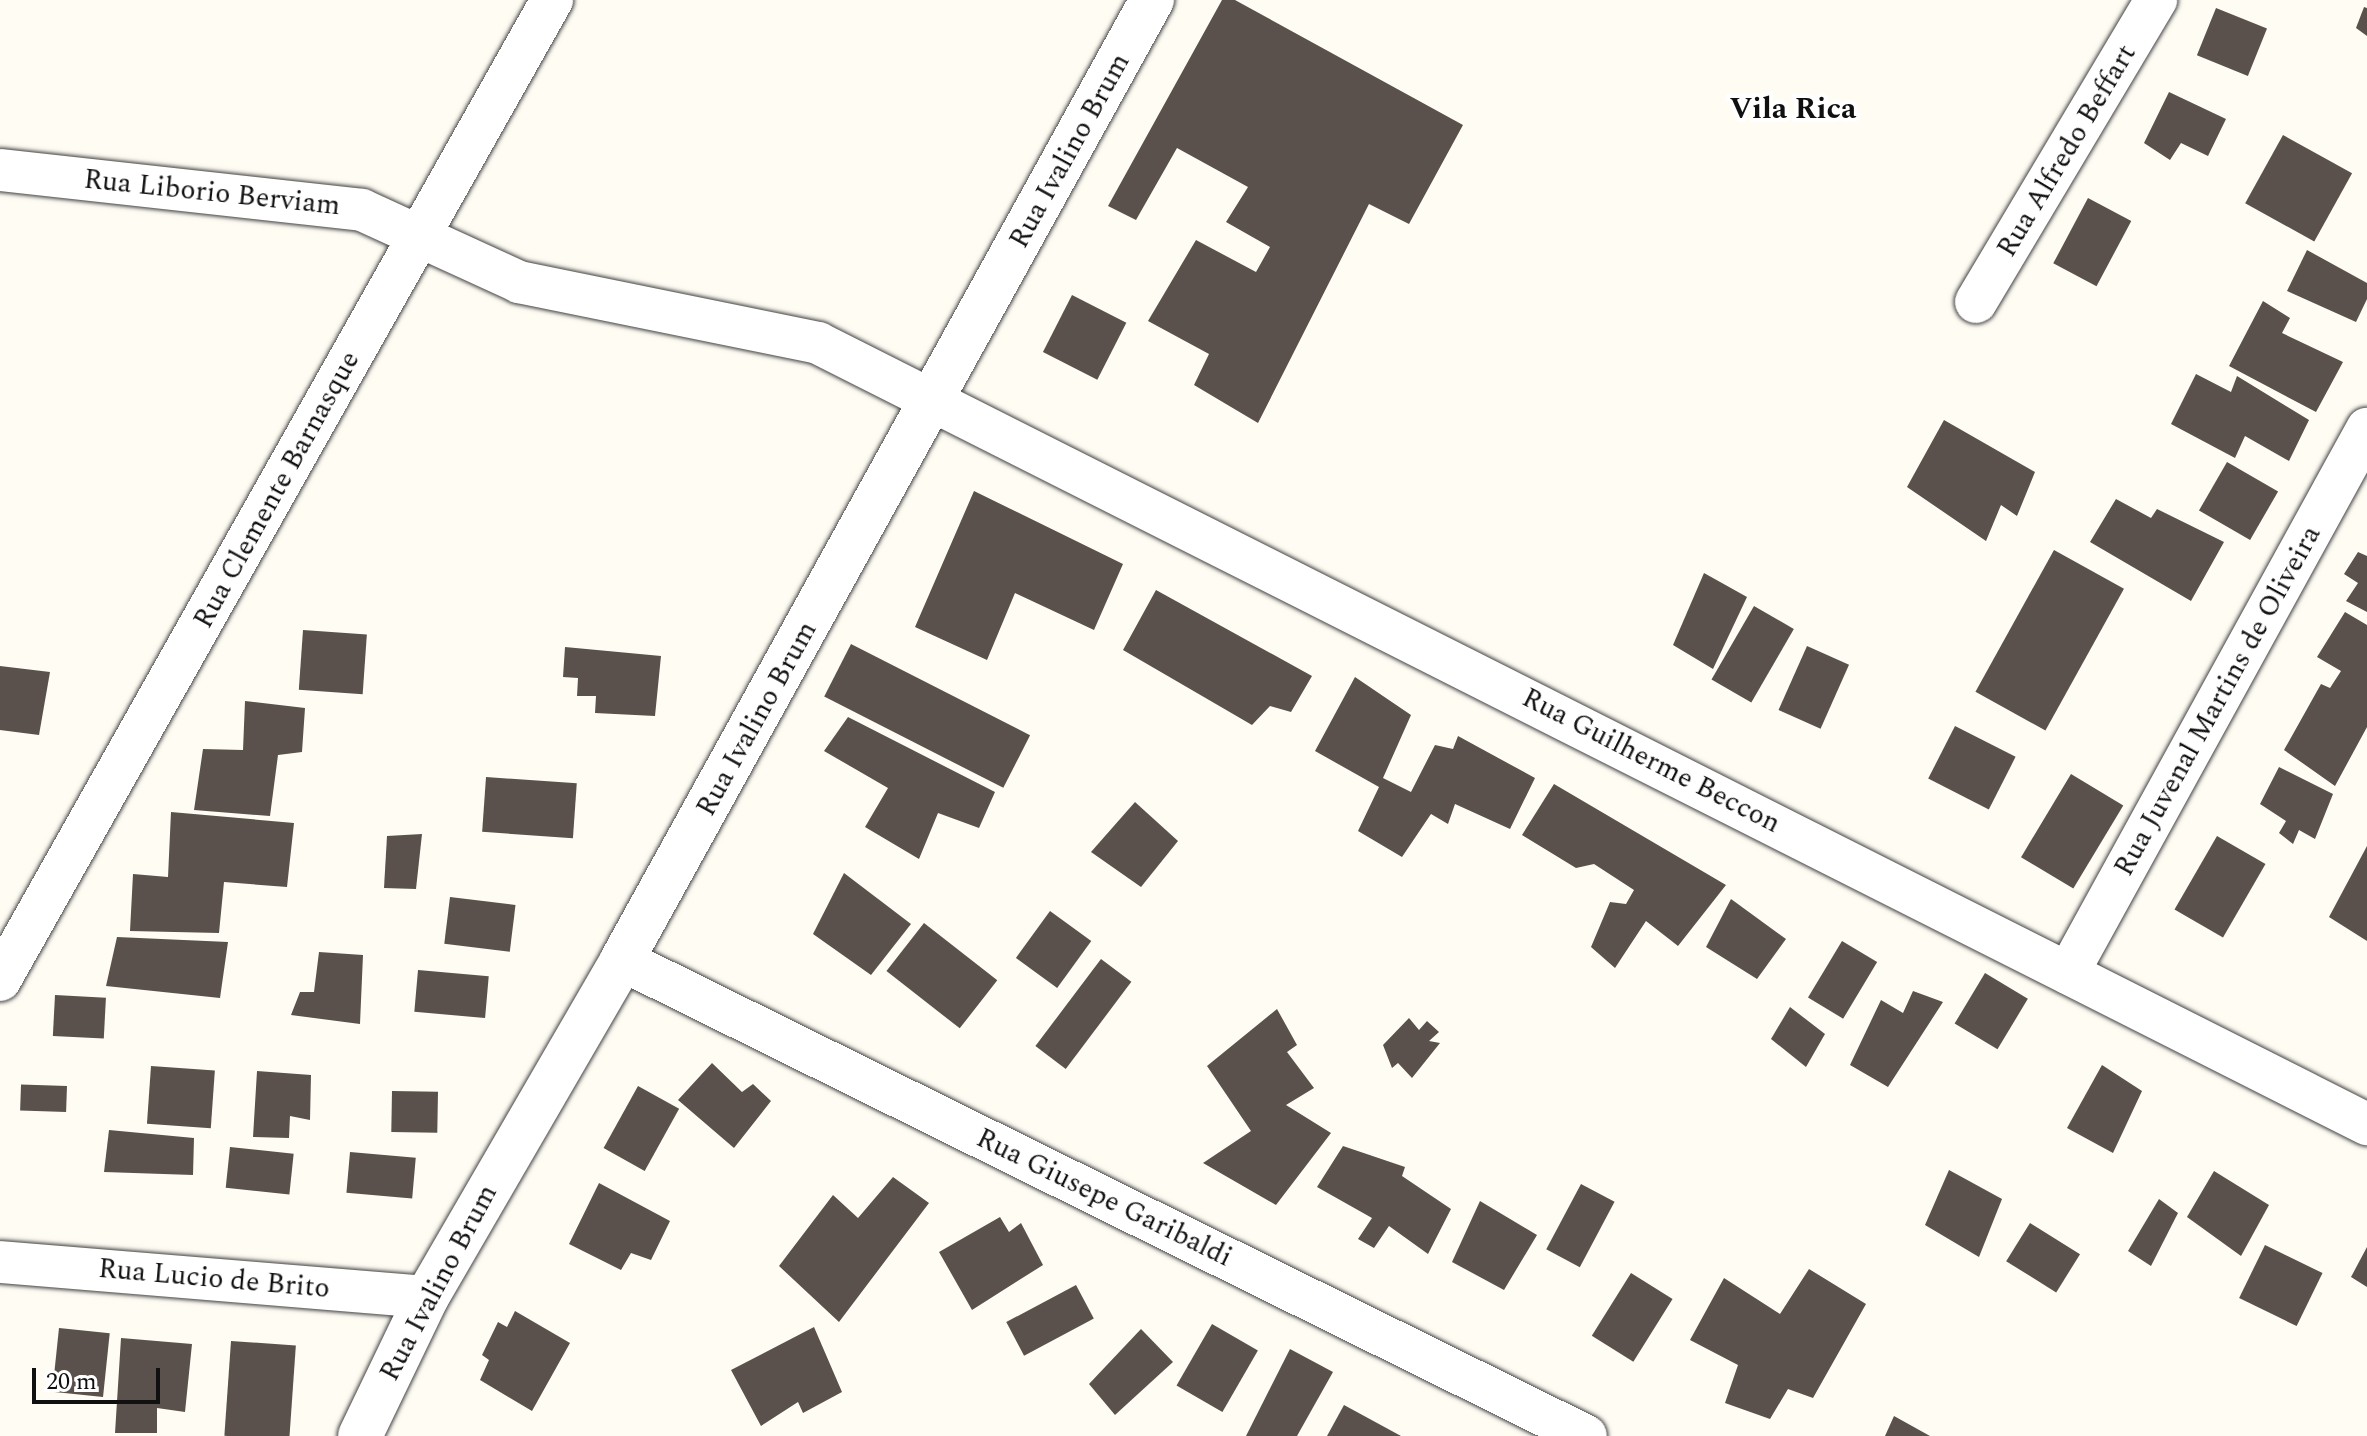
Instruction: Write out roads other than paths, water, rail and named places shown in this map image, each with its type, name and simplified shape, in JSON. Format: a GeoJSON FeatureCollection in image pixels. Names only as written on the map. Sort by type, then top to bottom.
{"type":"FeatureCollection","features":[{"type":"Feature","properties":{"kind":"street","name":"Rua Clemente Barnasque"},"geometry":{"type":"LineString","coordinates":[[0,980],[552,0]]}},
{"type":"Feature","properties":{"kind":"street","name":"Rua Ivalino Brum"},"geometry":{"type":"LineString","coordinates":[[360,1436],[427,1297],[622,960],[1152,0]]}},
{"type":"Feature","properties":{"kind":"street","name":"Rua Alfredo Beffart"},"geometry":{"type":"LineString","coordinates":[[1976,302],[2156,0]]}},
{"type":"Feature","properties":{"kind":"street","name":"Rua Liborio Berviam"},"geometry":{"type":"LineString","coordinates":[[0,170],[362,210],[519,282],[818,343],[935,398]]}},
{"type":"Feature","properties":{"kind":"street","name":"Rua Guilherme Beccon"},"geometry":{"type":"LineString","coordinates":[[935,398],[2367,1124]]}},
{"type":"Feature","properties":{"kind":"street","name":"Rua Juvenal Martins de Oliveira"},"geometry":{"type":"LineString","coordinates":[[2068,973],[2367,429]]}},
{"type":"Feature","properties":{"kind":"street","name":"Rua Giusepe Garibaldi"},"geometry":{"type":"LineString","coordinates":[[622,960],[1586,1436]]}},
{"type":"Feature","properties":{"kind":"street","name":"Rua Lucio de Brito"},"geometry":{"type":"LineString","coordinates":[[0,1262],[427,1297]]}},
{"type":"Feature","properties":{"kind":"district","name":"Vila Rica"},"geometry":{"type":"Point","coordinates":[1793,109]}}]}
